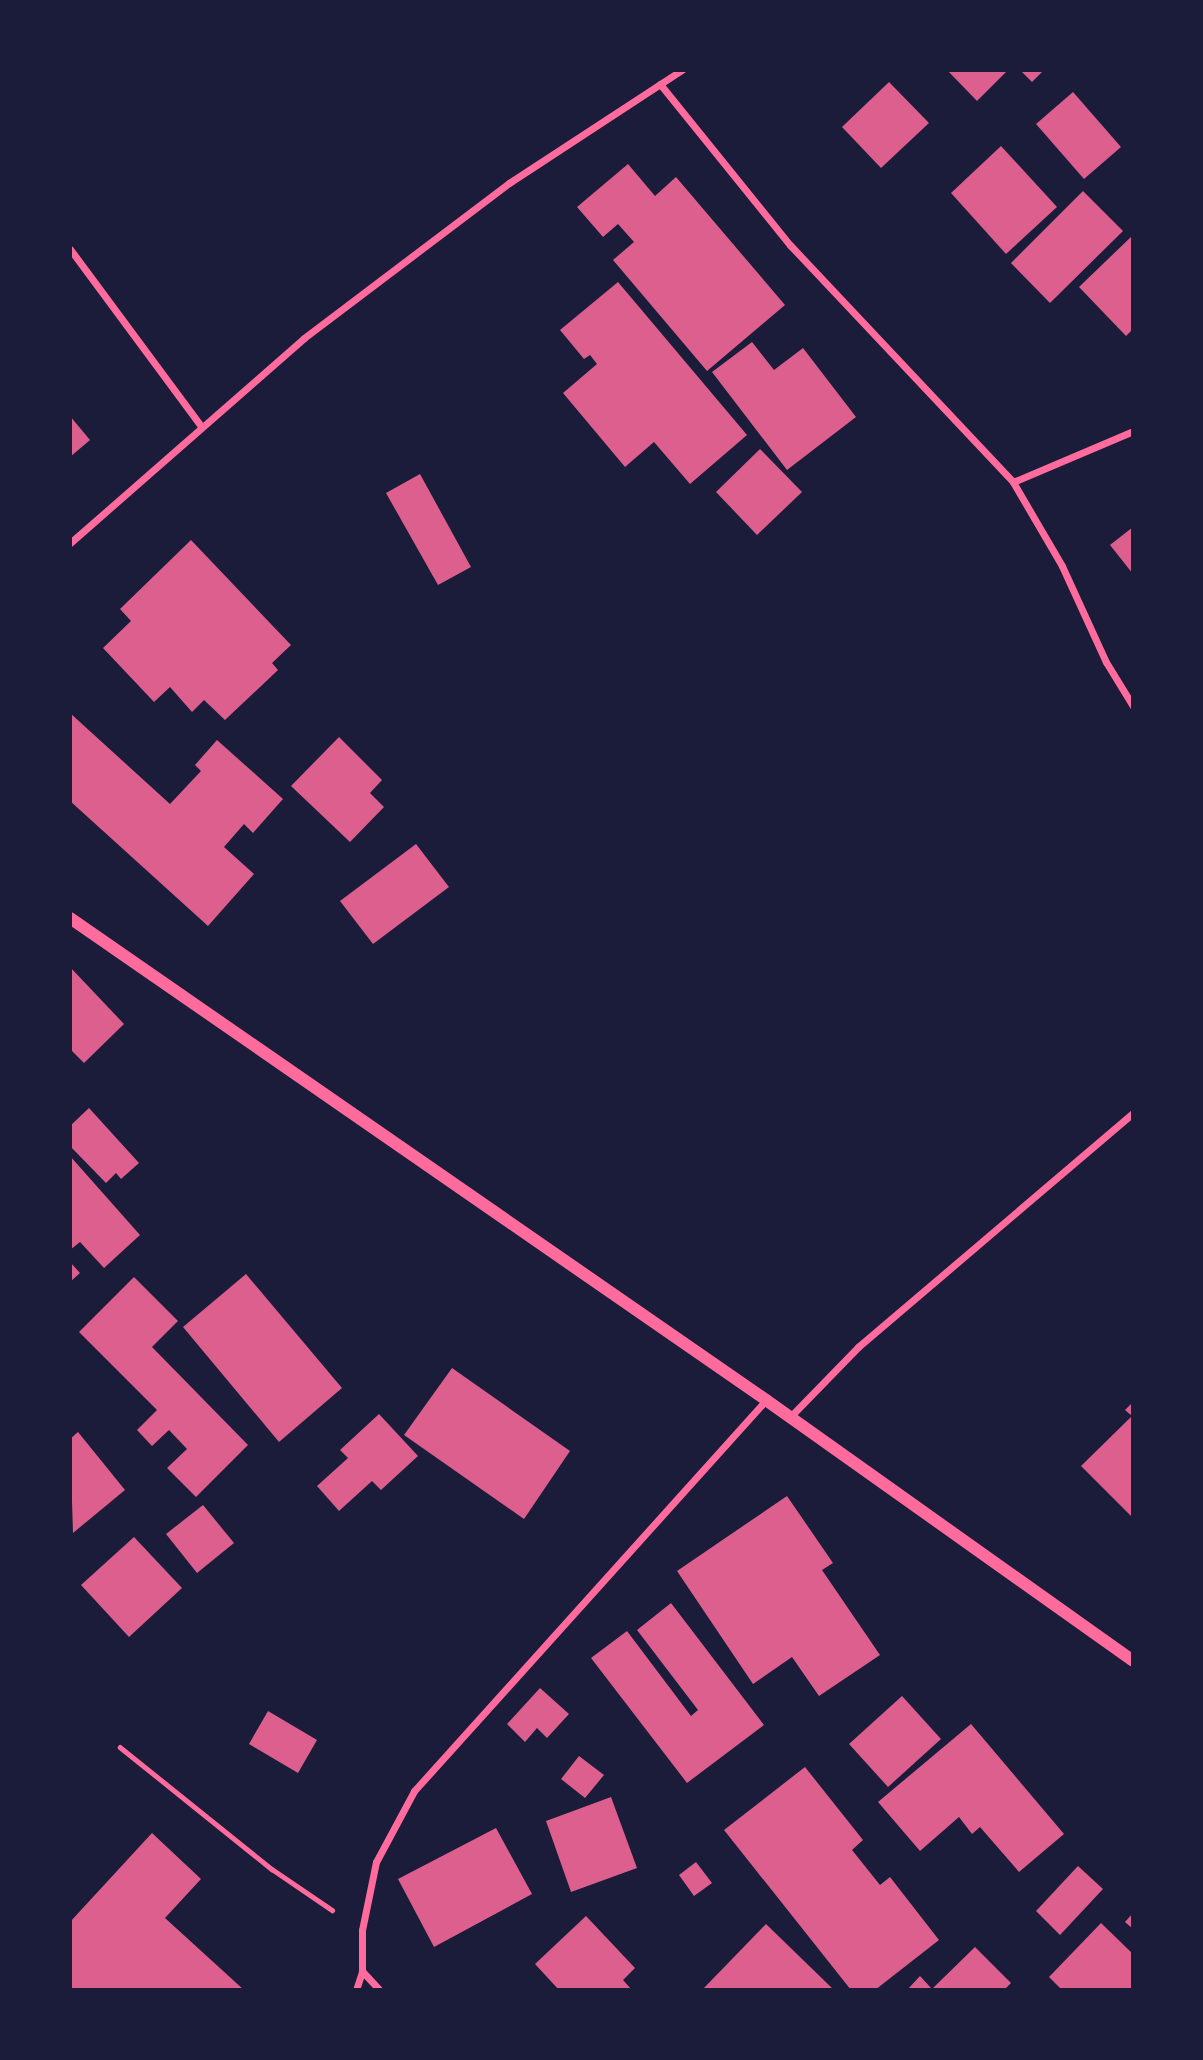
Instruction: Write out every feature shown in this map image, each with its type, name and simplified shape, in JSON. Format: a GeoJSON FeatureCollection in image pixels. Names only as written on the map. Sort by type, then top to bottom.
{"type":"FeatureCollection","features":[{"type":"Feature","properties":{"kind":"street"},"geometry":{"type":"LineString","coordinates":[[70,543],[304,338],[509,183],[682,70]]}},
{"type":"Feature","properties":{"kind":"street"},"geometry":{"type":"LineString","coordinates":[[660,84],[790,245],[1013,482],[1062,566],[1106,662],[1133,706]]}},
{"type":"Feature","properties":{"kind":"street"},"geometry":{"type":"LineString","coordinates":[[70,248],[201,426]]}},
{"type":"Feature","properties":{"kind":"street"},"geometry":{"type":"LineString","coordinates":[[1013,482],[1133,431]]}},
{"type":"Feature","properties":{"kind":"street"},"geometry":{"type":"LineString","coordinates":[[70,918],[790,1417],[1133,1661]]}},
{"type":"Feature","properties":{"kind":"street"},"geometry":{"type":"LineString","coordinates":[[790,1417],[858,1348],[1133,1113]]}},
{"type":"Feature","properties":{"kind":"street"},"geometry":{"type":"LineString","coordinates":[[356,1990],[362,1971],[362,1930],[376,1862],[414,1791],[766,1401]]}},
{"type":"Feature","properties":{"kind":"street"},"geometry":{"type":"LineString","coordinates":[[362,1971],[380,1990]]}},
{"type":"Feature","properties":{"kind":"path"},"geometry":{"type":"LineString","coordinates":[[120,1747],[272,1869],[362,1930]]}},
{"type":"Feature","properties":{"kind":"building"},"geometry":{"type":"Polygon","coordinates":[[[947,70],[1008,70],[977,101],[947,70]]]}},
{"type":"Feature","properties":{"kind":"building"},"geometry":{"type":"Polygon","coordinates":[[[1020,70],[1044,70],[1032,82],[1020,70]]]}},
{"type":"Feature","properties":{"kind":"building"},"geometry":{"type":"Polygon","coordinates":[[[889,82],[929,123],[881,168],[842,127],[889,82]]]}},
{"type":"Feature","properties":{"kind":"building"},"geometry":{"type":"Polygon","coordinates":[[[1073,92],[1121,147],[1084,179],[1036,124],[1073,92]]]}},
{"type":"Feature","properties":{"kind":"building"},"geometry":{"type":"Polygon","coordinates":[[[1001,146],[1057,207],[1006,254],[951,193],[1001,146]]]}},
{"type":"Feature","properties":{"kind":"building"},"geometry":{"type":"Polygon","coordinates":[[[628,164],[655,196],[676,177],[785,305],[707,371],[613,260],[634,242],[618,224],[603,237],[577,207],[628,164]]]}},
{"type":"Feature","properties":{"kind":"building"},"geometry":{"type":"Polygon","coordinates":[[[1083,191],[1123,231],[1050,303],[1011,263],[1083,191]]]}},
{"type":"Feature","properties":{"kind":"building"},"geometry":{"type":"Polygon","coordinates":[[[1133,235],[1133,329],[1126,336],[1079,287],[1133,235]]]}},
{"type":"Feature","properties":{"kind":"building"},"geometry":{"type":"Polygon","coordinates":[[[618,282],[747,435],[690,484],[654,442],[625,467],[563,393],[597,364],[590,355],[584,359],[560,330],[618,282]]]}},
{"type":"Feature","properties":{"kind":"building"},"geometry":{"type":"Polygon","coordinates":[[[752,342],[774,370],[803,348],[856,417],[787,470],[712,372],[752,342]]]}},
{"type":"Feature","properties":{"kind":"building"},"geometry":{"type":"Polygon","coordinates":[[[70,416],[90,440],[70,457],[70,416]]]}},
{"type":"Feature","properties":{"kind":"building"},"geometry":{"type":"Polygon","coordinates":[[[760,449],[802,492],[757,535],[716,492],[760,449]]]}},
{"type":"Feature","properties":{"kind":"building"},"geometry":{"type":"Polygon","coordinates":[[[420,474],[471,567],[438,585],[386,493],[420,474]]]}},
{"type":"Feature","properties":{"kind":"building"},"geometry":{"type":"Polygon","coordinates":[[[1133,527],[1133,574],[1110,545],[1133,527]]]}},
{"type":"Feature","properties":{"kind":"building"},"geometry":{"type":"Polygon","coordinates":[[[191,540],[291,645],[272,663],[278,670],[225,720],[204,700],[192,712],[170,687],[154,702],[103,648],[131,621],[120,609],[191,540]]]}},
{"type":"Feature","properties":{"kind":"building"},"geometry":{"type":"Polygon","coordinates":[[[70,713],[170,804],[201,771],[195,765],[217,740],[283,799],[253,833],[244,824],[224,847],[254,874],[208,926],[70,801],[70,713]]]}},
{"type":"Feature","properties":{"kind":"building"},"geometry":{"type":"Polygon","coordinates":[[[339,737],[382,780],[370,793],[384,807],[350,842],[291,786],[339,737]]]}},
{"type":"Feature","properties":{"kind":"building"},"geometry":{"type":"Polygon","coordinates":[[[416,844],[449,887],[373,944],[340,901],[416,844]]]}},
{"type":"Feature","properties":{"kind":"building"},"geometry":{"type":"Polygon","coordinates":[[[70,967],[124,1024],[84,1063],[70,1049],[70,967]]]}},
{"type":"Feature","properties":{"kind":"building"},"geometry":{"type":"Polygon","coordinates":[[[89,1108],[139,1163],[121,1179],[116,1173],[106,1183],[70,1146],[70,1126],[89,1108]]]}},
{"type":"Feature","properties":{"kind":"building"},"geometry":{"type":"Polygon","coordinates":[[[70,1156],[140,1235],[104,1268],[80,1242],[70,1250],[70,1156]]]}},
{"type":"Feature","properties":{"kind":"building"},"geometry":{"type":"Polygon","coordinates":[[[70,1262],[80,1273],[70,1282],[70,1262]]]}},
{"type":"Feature","properties":{"kind":"building"},"geometry":{"type":"Polygon","coordinates":[[[246,1274],[342,1388],[279,1442],[183,1327],[246,1274]]]}},
{"type":"Feature","properties":{"kind":"building"},"geometry":{"type":"Polygon","coordinates":[[[134,1277],[178,1321],[152,1347],[248,1445],[196,1497],[167,1468],[187,1449],[169,1430],[152,1446],[137,1430],[157,1410],[79,1332],[134,1277]]]}},
{"type":"Feature","properties":{"kind":"building"},"geometry":{"type":"Polygon","coordinates":[[[452,1368],[570,1451],[524,1519],[404,1435],[452,1368]]]}},
{"type":"Feature","properties":{"kind":"building"},"geometry":{"type":"Polygon","coordinates":[[[1133,1402],[1131,1516],[1081,1466],[1132,1416],[1125,1410],[1133,1402]]]}},
{"type":"Feature","properties":{"kind":"building"},"geometry":{"type":"Polygon","coordinates":[[[379,1414],[418,1456],[381,1490],[372,1481],[339,1511],[317,1486],[348,1458],[340,1450],[379,1414]]]}},
{"type":"Feature","properties":{"kind":"building"},"geometry":{"type":"Polygon","coordinates":[[[78,1432],[125,1490],[73,1533],[70,1439],[78,1432]]]}},
{"type":"Feature","properties":{"kind":"building"},"geometry":{"type":"Polygon","coordinates":[[[787,1496],[833,1563],[822,1570],[880,1655],[819,1696],[792,1657],[753,1684],[677,1571],[787,1496]]]}},
{"type":"Feature","properties":{"kind":"building"},"geometry":{"type":"Polygon","coordinates":[[[203,1505],[234,1543],[197,1573],[166,1534],[203,1505]]]}},
{"type":"Feature","properties":{"kind":"building"},"geometry":{"type":"Polygon","coordinates":[[[134,1537],[182,1588],[129,1637],[81,1585],[134,1537]]]}},
{"type":"Feature","properties":{"kind":"building"},"geometry":{"type":"Polygon","coordinates":[[[671,1603],[764,1725],[687,1783],[591,1658],[627,1631],[691,1716],[698,1710],[637,1630],[671,1603]]]}},
{"type":"Feature","properties":{"kind":"building"},"geometry":{"type":"Polygon","coordinates":[[[540,1688],[569,1714],[547,1738],[537,1728],[525,1742],[507,1724],[540,1688]]]}},
{"type":"Feature","properties":{"kind":"building"},"geometry":{"type":"Polygon","coordinates":[[[902,1696],[941,1739],[888,1787],[849,1744],[902,1696]]]}},
{"type":"Feature","properties":{"kind":"building"},"geometry":{"type":"Polygon","coordinates":[[[268,1711],[317,1740],[298,1773],[249,1744],[268,1711]]]}},
{"type":"Feature","properties":{"kind":"building"},"geometry":{"type":"Polygon","coordinates":[[[971,1724],[1064,1834],[1019,1872],[980,1827],[972,1834],[959,1817],[920,1851],[878,1802],[971,1724]]]}},
{"type":"Feature","properties":{"kind":"building"},"geometry":{"type":"Polygon","coordinates":[[[579,1756],[604,1775],[585,1798],[561,1779],[579,1756]]]}},
{"type":"Feature","properties":{"kind":"building"},"geometry":{"type":"Polygon","coordinates":[[[805,1767],[863,1840],[852,1850],[880,1885],[890,1877],[939,1940],[875,1990],[851,1990],[724,1830],[805,1767]]]}},
{"type":"Feature","properties":{"kind":"building"},"geometry":{"type":"Polygon","coordinates":[[[611,1797],[637,1868],[571,1892],[546,1821],[611,1797]]]}},
{"type":"Feature","properties":{"kind":"building"},"geometry":{"type":"Polygon","coordinates":[[[496,1828],[532,1894],[434,1947],[398,1879],[496,1828]]]}},
{"type":"Feature","properties":{"kind":"building"},"geometry":{"type":"Polygon","coordinates":[[[152,1833],[201,1879],[165,1918],[244,1990],[70,1990],[70,1922],[152,1833]]]}},
{"type":"Feature","properties":{"kind":"building"},"geometry":{"type":"Polygon","coordinates":[[[696,1862],[712,1883],[694,1896],[679,1875],[696,1862]]]}},
{"type":"Feature","properties":{"kind":"building"},"geometry":{"type":"Polygon","coordinates":[[[1078,1866],[1103,1889],[1060,1935],[1036,1911],[1078,1866]]]}},
{"type":"Feature","properties":{"kind":"building"},"geometry":{"type":"Polygon","coordinates":[[[1133,1913],[1133,1929],[1125,1922],[1133,1913]]]}},
{"type":"Feature","properties":{"kind":"building"},"geometry":{"type":"Polygon","coordinates":[[[586,1916],[635,1968],[623,1980],[632,1990],[559,1990],[535,1964],[586,1916]]]}},
{"type":"Feature","properties":{"kind":"building"},"geometry":{"type":"Polygon","coordinates":[[[1101,1923],[1133,1954],[1133,1990],[1062,1990],[1049,1977],[1101,1923]]]}},
{"type":"Feature","properties":{"kind":"building"},"geometry":{"type":"Polygon","coordinates":[[[766,1924],[834,1990],[702,1990],[766,1924]]]}},
{"type":"Feature","properties":{"kind":"building"},"geometry":{"type":"Polygon","coordinates":[[[975,1947],[1011,1983],[1004,1990],[907,1990],[920,1976],[932,1989],[975,1947]]]}}]}
